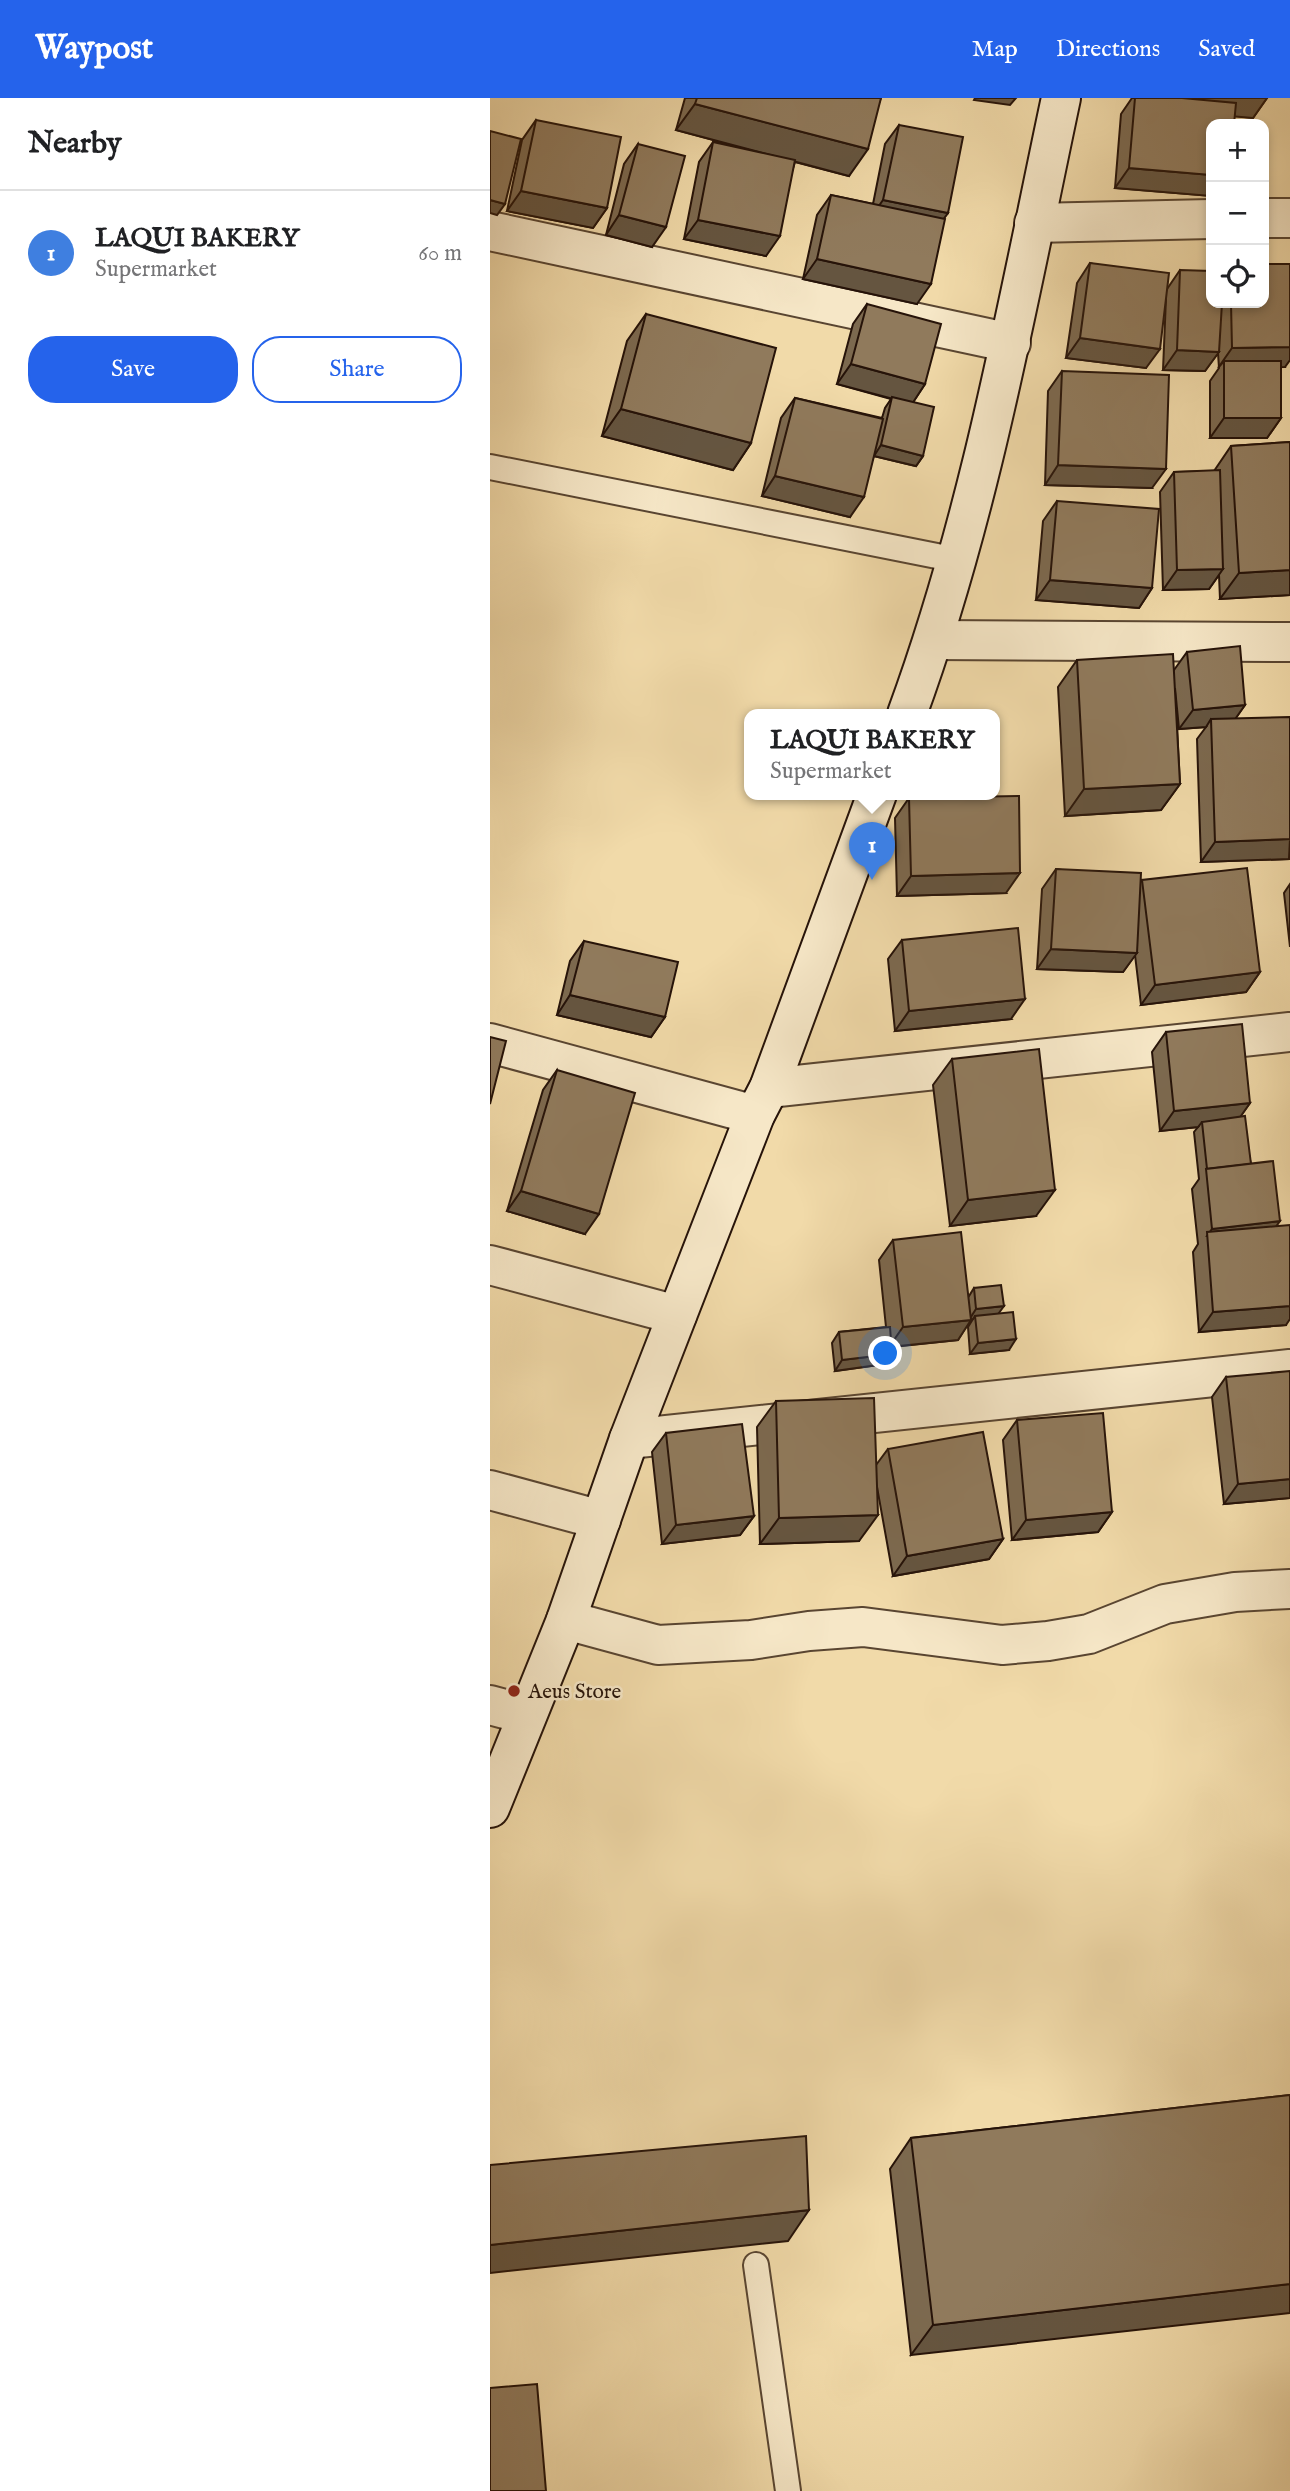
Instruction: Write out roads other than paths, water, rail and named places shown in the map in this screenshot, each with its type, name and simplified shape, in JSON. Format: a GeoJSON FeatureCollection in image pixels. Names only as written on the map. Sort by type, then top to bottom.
{"type":"FeatureCollection","features":[{"type":"Feature","properties":{"kind":"street"},"geometry":{"type":"LineString","coordinates":[[909,709],[934,640],[957,560],[1011,343],[1061,98]]}},
{"type":"Feature","properties":{"kind":"street"},"geometry":{"type":"LineString","coordinates":[[1269,218],[1290,218]]}},
{"type":"Feature","properties":{"kind":"street"},"geometry":{"type":"LineString","coordinates":[[1034,223],[1206,219]]}},
{"type":"Feature","properties":{"kind":"street"},"geometry":{"type":"LineString","coordinates":[[490,231],[1011,343]]}},
{"type":"Feature","properties":{"kind":"street"},"geometry":{"type":"LineString","coordinates":[[934,640],[1290,642]]}},
{"type":"Feature","properties":{"kind":"street"},"geometry":{"type":"LineString","coordinates":[[490,1808],[566,1620],[629,1439],[762,1101],[875,800]]}},
{"type":"Feature","properties":{"kind":"street"},"geometry":{"type":"LineString","coordinates":[[490,1044],[762,1101],[1290,1032]]}},
{"type":"Feature","properties":{"kind":"street"},"geometry":{"type":"LineString","coordinates":[[490,1265],[677,1315]]}},
{"type":"Feature","properties":{"kind":"street"},"geometry":{"type":"LineString","coordinates":[[629,1439],[1290,1369]]}},
{"type":"Feature","properties":{"kind":"street"},"geometry":{"type":"LineString","coordinates":[[490,1490],[601,1520]]}},
{"type":"Feature","properties":{"kind":"street"},"geometry":{"type":"LineString","coordinates":[[566,1620],[658,1646],[751,1640],[809,1631],[863,1627],[1002,1644],[1048,1641],[1089,1634],[1166,1604],[1236,1592],[1290,1589]]}},
{"type":"Feature","properties":{"kind":"street"},"geometry":{"type":"LineString","coordinates":[[490,1705],[527,1714]]}},
{"type":"Feature","properties":{"kind":"lane"},"geometry":{"type":"LineString","coordinates":[[490,467],[957,560]]}},
{"type":"Feature","properties":{"kind":"lane"},"geometry":{"type":"LineString","coordinates":[[756,2265],[788,2491]]}},
{"type":"Feature","properties":{"kind":"place","name":"LAQUI BAKERY"},"geometry":{"type":"Point","coordinates":[872,880]}},
{"type":"Feature","properties":{"kind":"place","name":"Aeus Store"},"geometry":{"type":"Point","coordinates":[514,1691]}}]}
